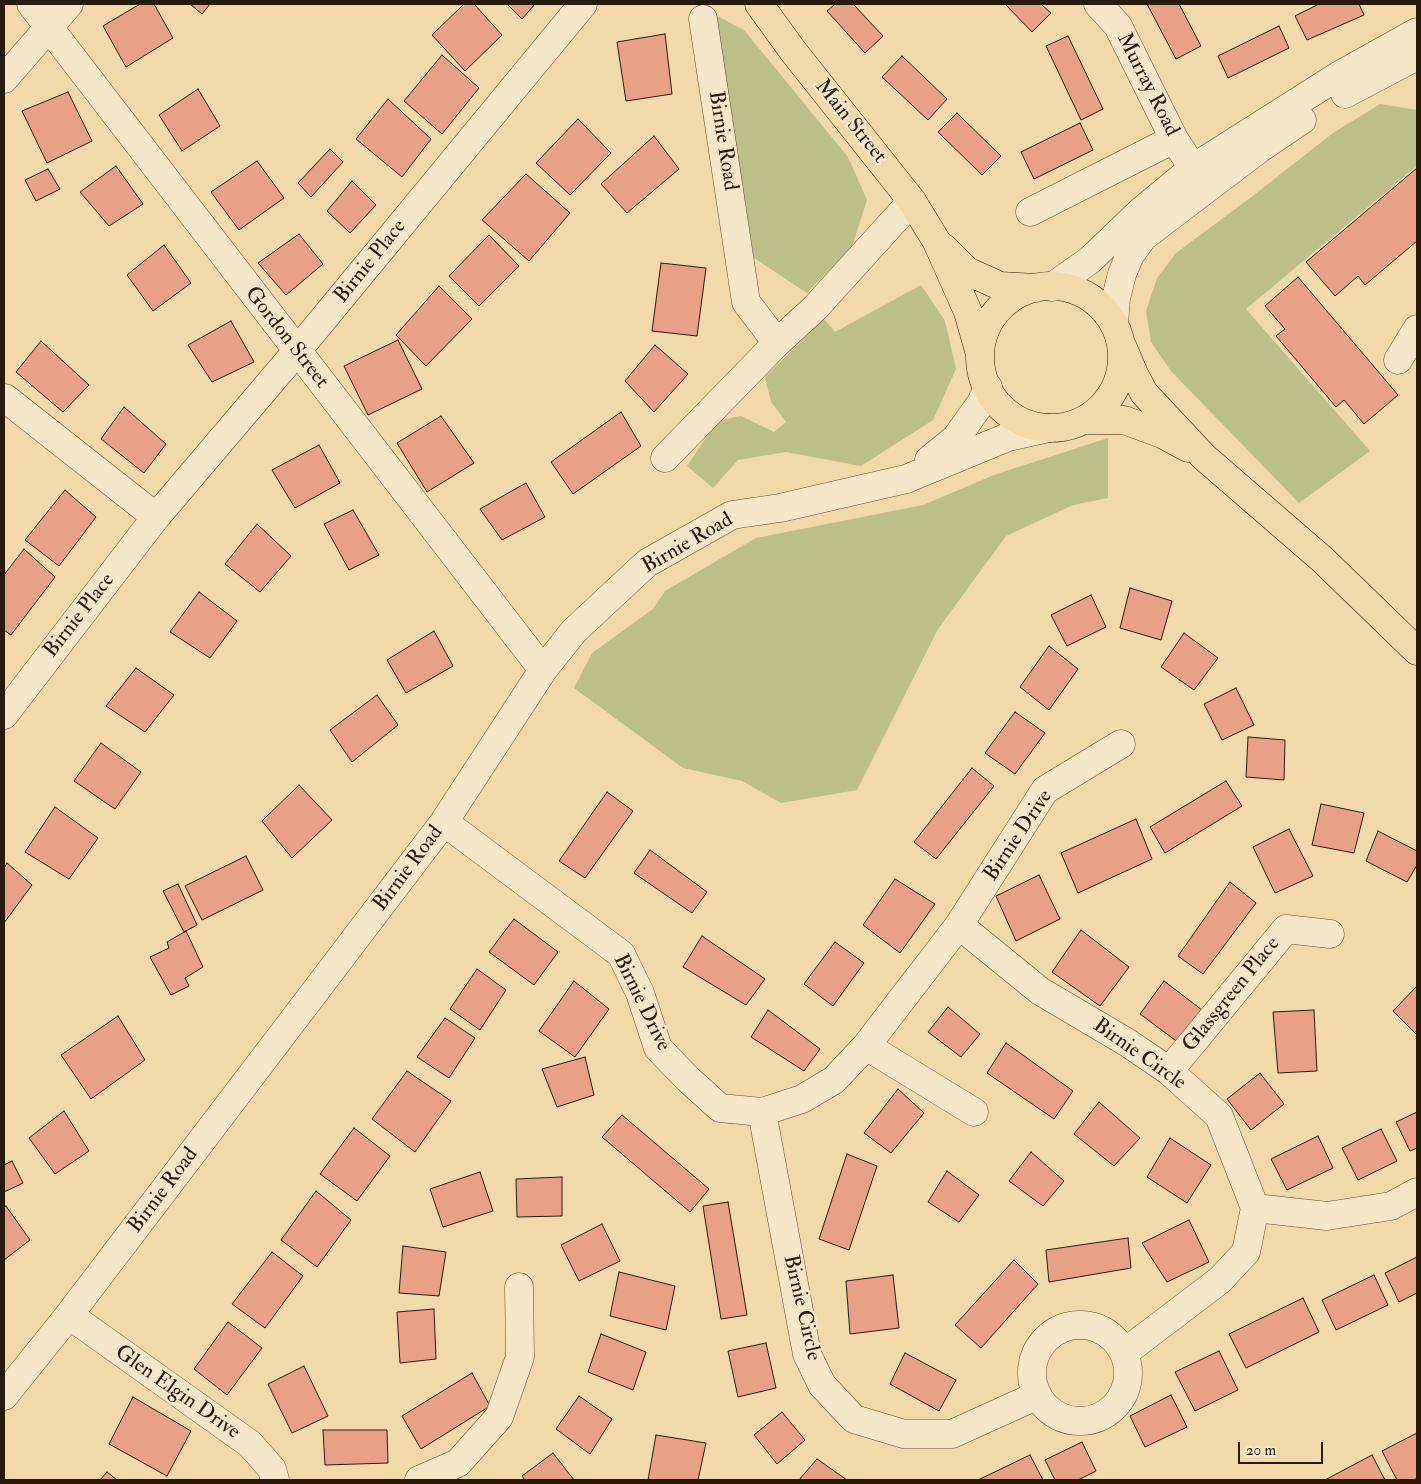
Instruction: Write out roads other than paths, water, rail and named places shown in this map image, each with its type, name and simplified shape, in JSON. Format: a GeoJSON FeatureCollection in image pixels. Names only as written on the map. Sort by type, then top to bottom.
{"type":"FeatureCollection","features":[{"type":"Feature","properties":{"kind":"main road","name":"Main Street"},"geometry":{"type":"LineString","coordinates":[[759,4],[793,51],[912,201],[937,242],[968,312],[980,354]]}},
{"type":"Feature","properties":{"kind":"main road","name":"Main Street"},"geometry":{"type":"LineString","coordinates":[[937,242],[967,271],[1000,286],[1045,288]]}},
{"type":"Feature","properties":{"kind":"main road"},"geometry":{"type":"LineString","coordinates":[[1204,457],[1162,434],[1124,420],[1085,420],[1067,426],[1048,428],[1027,424],[1008,414],[993,398],[983,377],[980,354],[985,332],[997,312],[1014,297],[1045,288],[1058,287],[1081,293],[1100,306],[1118,334],[1144,393],[1204,457],[1324,560],[1417,651]]}},
{"type":"Feature","properties":{"kind":"main road"},"geometry":{"type":"LineString","coordinates":[[1085,420],[1103,406],[1116,389],[1122,368],[1118,334]]}},
{"type":"Feature","properties":{"kind":"street","name":"Gordon Street"},"geometry":{"type":"LineString","coordinates":[[31,4],[543,670]]}},
{"type":"Feature","properties":{"kind":"street"},"geometry":{"type":"LineString","coordinates":[[4,79],[69,4]]}},
{"type":"Feature","properties":{"kind":"street","name":"Birnie Place"},"geometry":{"type":"LineString","coordinates":[[4,715],[156,517],[297,352],[583,4]]}},
{"type":"Feature","properties":{"kind":"street","name":"Murray Road"},"geometry":{"type":"LineString","coordinates":[[1098,4],[1118,26],[1174,139],[1193,168]]}},
{"type":"Feature","properties":{"kind":"street","name":"Birnie Road"},"geometry":{"type":"LineString","coordinates":[[703,19],[746,302],[777,343]]}},
{"type":"Feature","properties":{"kind":"street"},"geometry":{"type":"LineString","coordinates":[[1045,288],[1090,260],[1139,213],[1193,168],[1338,76],[1414,50]]}},
{"type":"Feature","properties":{"kind":"street"},"geometry":{"type":"LineString","coordinates":[[1118,334],[1116,298],[1122,274],[1130,255],[1143,237],[1317,109],[1365,83],[1414,50]]}},
{"type":"Feature","properties":{"kind":"street"},"geometry":{"type":"LineString","coordinates":[[1030,212],[1174,139]]}},
{"type":"Feature","properties":{"kind":"street"},"geometry":{"type":"LineString","coordinates":[[665,458],[777,343],[815,308],[912,201]]}},
{"type":"Feature","properties":{"kind":"street"},"geometry":{"type":"LineString","coordinates":[[1398,360],[1417,329]]}},
{"type":"Feature","properties":{"kind":"street","name":"Birnie Road"},"geometry":{"type":"LineString","coordinates":[[906,478],[956,438],[981,403],[988,387]]}},
{"type":"Feature","properties":{"kind":"street"},"geometry":{"type":"LineString","coordinates":[[4,400],[5,398],[156,517]]}},
{"type":"Feature","properties":{"kind":"street","name":"Birnie Road"},"geometry":{"type":"LineString","coordinates":[[4,1396],[69,1315],[444,822],[543,670],[574,631],[647,563],[732,515],[780,508],[906,478],[1008,437],[1048,428]]}},
{"type":"Feature","properties":{"kind":"street","name":"Birnie Drive"},"geometry":{"type":"LineString","coordinates":[[444,822],[621,954],[640,993],[658,1048],[688,1079],[720,1108],[762,1112],[802,1099],[834,1080],[866,1046],[959,925],[1045,790],[1121,744]]}},
{"type":"Feature","properties":{"kind":"street","name":"Birnie Circle"},"geometry":{"type":"LineString","coordinates":[[959,925],[1040,991],[1170,1070],[1219,1116],[1254,1208]]}},
{"type":"Feature","properties":{"kind":"street","name":"Glassgreen Place"},"geometry":{"type":"LineString","coordinates":[[1170,1070],[1286,930],[1330,934]]}},
{"type":"Feature","properties":{"kind":"street"},"geometry":{"type":"LineString","coordinates":[[866,1046],[974,1112]]}},
{"type":"Feature","properties":{"kind":"street","name":"Birnie Circle"},"geometry":{"type":"LineString","coordinates":[[762,1112],[807,1354],[822,1385],[854,1419],[904,1434],[952,1434],[1036,1396]]}},
{"type":"Feature","properties":{"kind":"street"},"geometry":{"type":"LineString","coordinates":[[1124,1353],[1220,1280],[1246,1252],[1254,1208],[1327,1216],[1391,1206],[1417,1192]]}},
{"type":"Feature","properties":{"kind":"street"},"geometry":{"type":"LineString","coordinates":[[419,1480],[458,1462],[499,1417],[520,1357],[519,1287]]}},
{"type":"Feature","properties":{"kind":"street","name":"Glen Elgin Drive"},"geometry":{"type":"LineString","coordinates":[[69,1315],[250,1444],[272,1470],[275,1480]]}},
{"type":"Feature","properties":{"kind":"street"},"geometry":{"type":"LineString","coordinates":[[1071,1325],[1091,1325],[1107,1332],[1119,1344],[1124,1353],[1128,1369],[1128,1382],[1122,1398],[1104,1415],[1087,1421],[1066,1420],[1050,1412],[1036,1396],[1031,1380],[1033,1358],[1041,1343],[1055,1330],[1071,1325]]}}]}
